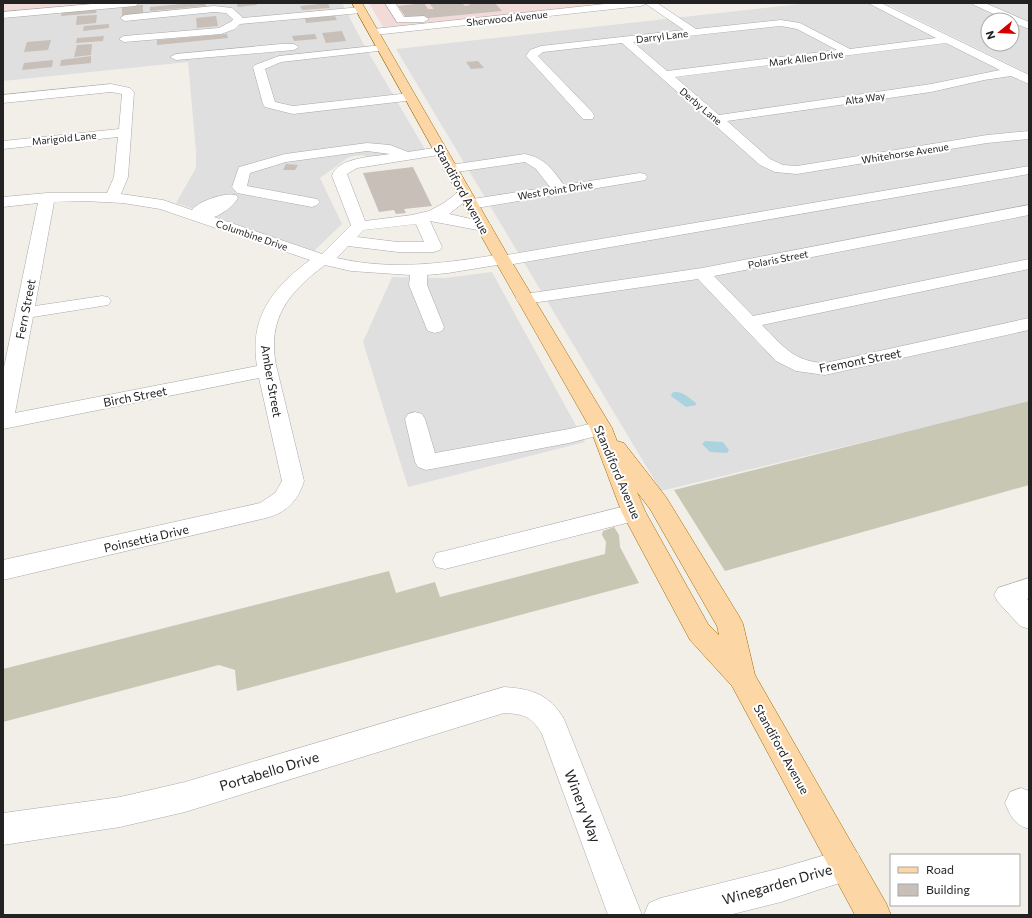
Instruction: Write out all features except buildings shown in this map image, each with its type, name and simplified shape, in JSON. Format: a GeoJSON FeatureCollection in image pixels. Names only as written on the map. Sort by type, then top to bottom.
{"type":"FeatureCollection","features":[{"type":"Feature","properties":{"kind":"main road","name":"Standiford Avenue"},"geometry":{"type":"LineString","coordinates":[[361,6],[467,199],[601,428],[634,513],[699,632],[742,678],[874,915]]}},
{"type":"Feature","properties":{"kind":"main road"},"geometry":{"type":"LineString","coordinates":[[601,428],[658,503],[730,624],[742,678]]}},
{"type":"Feature","properties":{"kind":"street"},"geometry":{"type":"LineString","coordinates":[[3,15],[135,3]]}},
{"type":"Feature","properties":{"kind":"street"},"geometry":{"type":"LineString","coordinates":[[390,3],[400,19],[405,21],[530,9],[533,7],[531,6],[559,3]]}},
{"type":"Feature","properties":{"kind":"street","name":"Sherwood Avenue"},"geometry":{"type":"LineString","coordinates":[[379,40],[641,3]]}},
{"type":"Feature","properties":{"kind":"street"},"geometry":{"type":"LineString","coordinates":[[650,3],[694,32]]}},
{"type":"Feature","properties":{"kind":"street"},"geometry":{"type":"LineString","coordinates":[[873,3],[1029,80]]}},
{"type":"Feature","properties":{"kind":"street"},"geometry":{"type":"LineString","coordinates":[[977,3],[1029,26]]}},
{"type":"Feature","properties":{"kind":"street"},"geometry":{"type":"LineString","coordinates":[[124,39],[221,31],[232,27],[238,19],[361,6]]}},
{"type":"Feature","properties":{"kind":"street"},"geometry":{"type":"LineString","coordinates":[[125,18],[214,9],[230,10],[238,19]]}},
{"type":"Feature","properties":{"kind":"street"},"geometry":{"type":"LineString","coordinates":[[18,25],[21,13]]}},
{"type":"Feature","properties":{"kind":"street","name":"Darryl Lane"},"geometry":{"type":"LineString","coordinates":[[588,116],[532,56],[534,52],[541,49],[781,23],[800,26],[848,52]]}},
{"type":"Feature","properties":{"kind":"street"},"geometry":{"type":"LineString","coordinates":[[176,57],[281,47],[301,48],[379,40]]}},
{"type":"Feature","properties":{"kind":"street"},"geometry":{"type":"LineString","coordinates":[[379,40],[278,59],[259,67],[269,104],[293,110],[410,97]]}},
{"type":"Feature","properties":{"kind":"street","name":"Derby Lane"},"geometry":{"type":"LineString","coordinates":[[624,40],[765,162],[780,169]]}},
{"type":"Feature","properties":{"kind":"street","name":"Mark Allen Drive"},"geometry":{"type":"LineString","coordinates":[[665,75],[947,40]]}},
{"type":"Feature","properties":{"kind":"street","name":"Alta Way"},"geometry":{"type":"LineString","coordinates":[[716,119],[931,88],[975,78],[1013,72]]}},
{"type":"Feature","properties":{"kind":"street"},"geometry":{"type":"LineString","coordinates":[[3,99],[112,88],[122,89],[128,92],[121,177],[113,196]]}},
{"type":"Feature","properties":{"kind":"street","name":"Marigold Lane"},"geometry":{"type":"LineString","coordinates":[[3,145],[125,132]]}},
{"type":"Feature","properties":{"kind":"street","name":"Whitehorse Avenue"},"geometry":{"type":"LineString","coordinates":[[780,169],[798,170],[987,139],[1029,135]]}},
{"type":"Feature","properties":{"kind":"street"},"geometry":{"type":"LineString","coordinates":[[197,216],[210,214],[225,205],[237,194],[244,170],[286,158],[367,147],[390,149],[406,156]]}},
{"type":"Feature","properties":{"kind":"street"},"geometry":{"type":"LineString","coordinates":[[440,151],[353,164],[340,172],[339,176],[359,226],[424,217],[439,213],[467,199]]}},
{"type":"Feature","properties":{"kind":"street"},"geometry":{"type":"LineString","coordinates":[[450,169],[530,158],[540,164],[560,190]]}},
{"type":"Feature","properties":{"kind":"street","name":"Columbine Drive"},"geometry":{"type":"LineString","coordinates":[[3,202],[47,197],[92,195],[142,200],[197,216],[324,260],[373,268],[419,270],[448,268],[502,260],[1029,170]]}},
{"type":"Feature","properties":{"kind":"street","name":"West Point Drive"},"geometry":{"type":"LineString","coordinates":[[467,199],[560,190],[640,177]]}},
{"type":"Feature","properties":{"kind":"street"},"geometry":{"type":"LineString","coordinates":[[237,194],[312,202]]}},
{"type":"Feature","properties":{"kind":"street","name":"Fern Street"},"geometry":{"type":"LineString","coordinates":[[3,422],[47,197]]}},
{"type":"Feature","properties":{"kind":"street","name":"Polaris Street"},"geometry":{"type":"LineString","coordinates":[[525,299],[702,273],[1029,210]]}},
{"type":"Feature","properties":{"kind":"street"},"geometry":{"type":"LineString","coordinates":[[424,217],[446,218],[483,226]]}},
{"type":"Feature","properties":{"kind":"street"},"geometry":{"type":"LineString","coordinates":[[345,241],[398,247],[434,247],[424,217]]}},
{"type":"Feature","properties":{"kind":"street","name":"Amber Street"},"geometry":{"type":"LineString","coordinates":[[285,498],[291,490],[293,481],[268,370],[264,347],[265,332],[277,301],[289,286],[305,271],[324,260],[359,226]]}},
{"type":"Feature","properties":{"kind":"street"},"geometry":{"type":"LineString","coordinates":[[749,322],[1029,264]]}},
{"type":"Feature","properties":{"kind":"street"},"geometry":{"type":"LineString","coordinates":[[419,270],[418,285],[435,327]]}},
{"type":"Feature","properties":{"kind":"street","name":"Fremont Street"},"geometry":{"type":"LineString","coordinates":[[702,273],[782,357],[792,363],[814,369],[825,369],[1029,324]]}},
{"type":"Feature","properties":{"kind":"street"},"geometry":{"type":"LineString","coordinates":[[24,313],[102,301]]}},
{"type":"Feature","properties":{"kind":"street","name":"Birch Street"},"geometry":{"type":"LineString","coordinates":[[3,422],[268,370]]}},
{"type":"Feature","properties":{"kind":"street"},"geometry":{"type":"LineString","coordinates":[[415,419],[426,462],[569,436],[601,428]]}},
{"type":"Feature","properties":{"kind":"street","name":"Poinsettia Drive"},"geometry":{"type":"LineString","coordinates":[[3,570],[266,510],[285,498]]}},
{"type":"Feature","properties":{"kind":"street"},"geometry":{"type":"LineString","coordinates":[[445,560],[634,513]]}},
{"type":"Feature","properties":{"kind":"street"},"geometry":{"type":"LineString","coordinates":[[1018,591],[1029,618]]}},
{"type":"Feature","properties":{"kind":"street","name":"Portabello Drive"},"geometry":{"type":"LineString","coordinates":[[3,829],[120,812],[185,797],[504,700],[521,700],[532,704]]}},
{"type":"Feature","properties":{"kind":"street","name":"Winery Way"},"geometry":{"type":"LineString","coordinates":[[532,704],[545,713],[554,728],[625,915]]}},
{"type":"Feature","properties":{"kind":"street","name":"Winegarden Drive"},"geometry":{"type":"LineString","coordinates":[[661,915],[781,885],[846,865]]}},
{"type":"Feature","properties":{"kind":"shaded area"},"geometry":{"type":"Polygon","coordinates":[[[3,3],[94,3],[3,11],[3,3]]]}},
{"type":"Feature","properties":{"kind":"shaded area"},"geometry":{"type":"Polygon","coordinates":[[[94,3],[342,3],[364,45],[426,151],[369,158],[362,155],[349,157],[320,178],[342,224],[314,251],[176,203],[196,168],[196,151],[188,62],[3,81],[3,11],[94,3]]]}},
{"type":"Feature","properties":{"kind":"shaded area"},"geometry":{"type":"Polygon","coordinates":[[[369,3],[624,3],[383,27],[369,3]]]}},
{"type":"Feature","properties":{"kind":"shaded area"},"geometry":{"type":"Polygon","coordinates":[[[809,3],[868,3],[1029,85],[1029,402],[661,491],[396,49],[809,3]]]}},
{"type":"Feature","properties":{"kind":"shaded area"},"geometry":{"type":"Polygon","coordinates":[[[884,3],[1029,3],[1029,74],[984,52],[1020,52],[1020,12],[980,12],[980,50],[884,3]]]}},
{"type":"Feature","properties":{"kind":"shaded area"},"geometry":{"type":"Polygon","coordinates":[[[492,272],[585,442],[408,487],[363,342],[392,277],[445,278],[492,272]]]}},
{"type":"Feature","properties":{"kind":"shaded area"},"geometry":{"type":"Polygon","coordinates":[[[1029,401],[1029,485],[725,571],[674,490],[1029,401]]]}},
{"type":"Feature","properties":{"kind":"shaded area"},"geometry":{"type":"Polygon","coordinates":[[[614,527],[619,535],[620,547],[639,583],[237,691],[235,670],[219,665],[3,722],[3,669],[389,571],[396,593],[435,582],[440,597],[605,554],[606,542],[602,535],[603,531],[614,527]]]}},
{"type":"Feature","properties":{"kind":"water"},"geometry":{"type":"Polygon","coordinates":[[[674,392],[686,395],[696,403],[696,405],[686,407],[671,396],[674,392]]]}},
{"type":"Feature","properties":{"kind":"water"},"geometry":{"type":"Polygon","coordinates":[[[705,441],[723,442],[729,450],[727,453],[710,452],[702,444],[705,441]]]}}]}
